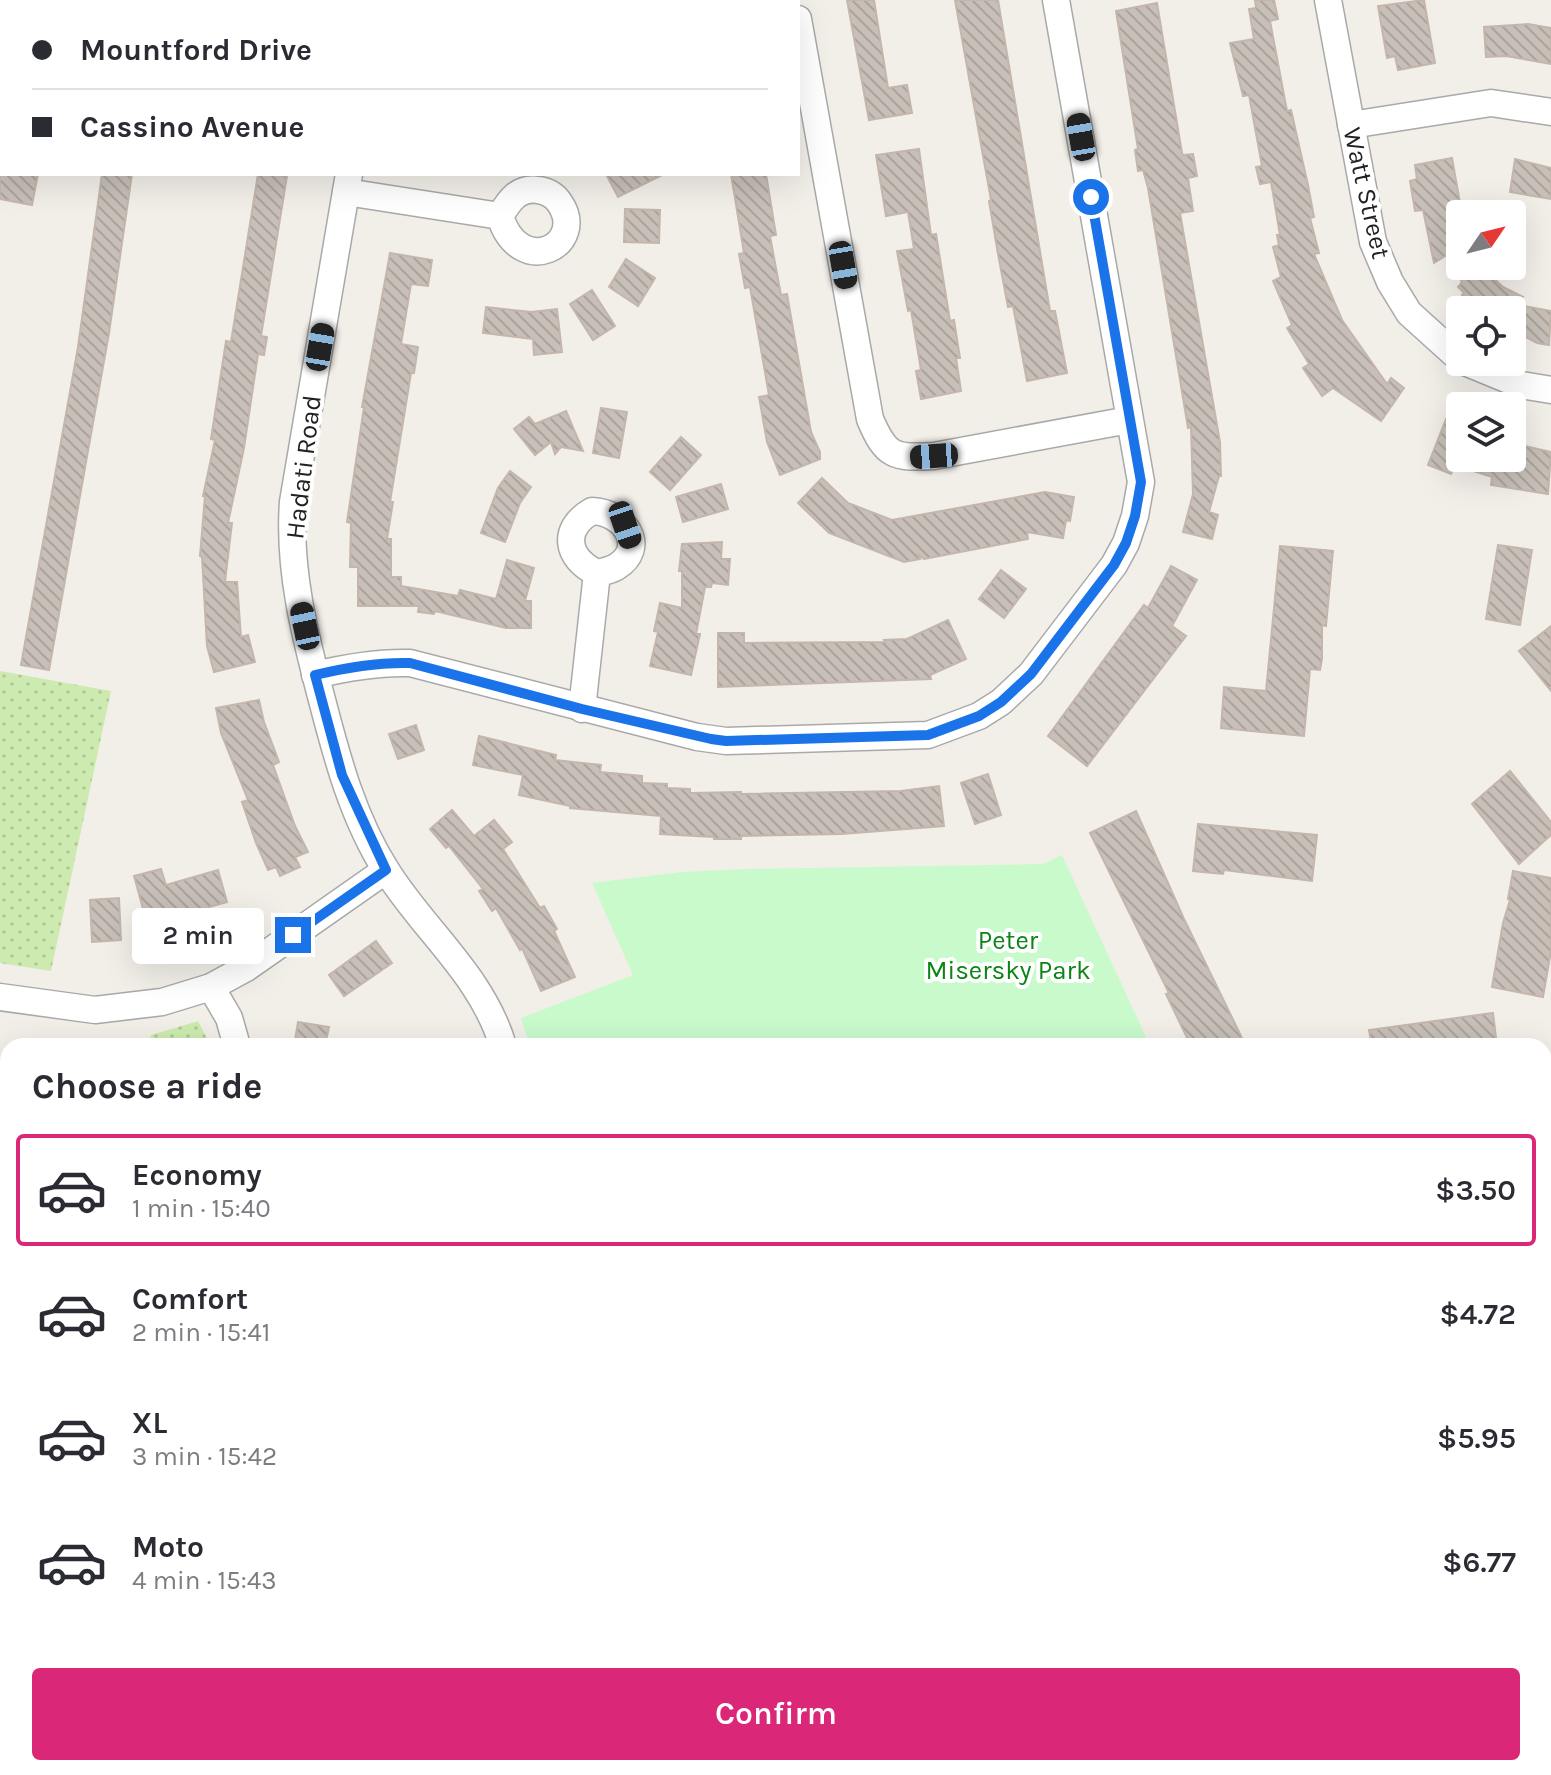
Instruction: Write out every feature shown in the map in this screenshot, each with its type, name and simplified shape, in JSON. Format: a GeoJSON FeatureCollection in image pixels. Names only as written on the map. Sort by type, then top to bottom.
{"type":"FeatureCollection","features":[{"type":"Feature","properties":{"kind":"street"},"geometry":{"type":"LineString","coordinates":[[315,675],[356,665],[410,663],[582,709],[726,741],[928,735],[979,716],[1001,702],[1031,674],[1114,565],[1135,516],[1141,482],[1056,0]]}},
{"type":"Feature","properties":{"kind":"street","name":"Watt Street"},"geometry":{"type":"LineString","coordinates":[[1328,0],[1373,242],[1390,282],[1409,313],[1446,347]]}},
{"type":"Feature","properties":{"kind":"street"},"geometry":{"type":"LineString","coordinates":[[800,30],[870,419],[880,443],[902,458],[934,456],[1129,420]]}},
{"type":"Feature","properties":{"kind":"street"},"geometry":{"type":"LineString","coordinates":[[1351,125],[1491,103],[1551,112]]}},
{"type":"Feature","properties":{"kind":"street"},"geometry":{"type":"LineString","coordinates":[[347,183],[500,216]]}},
{"type":"Feature","properties":{"kind":"street","name":"Hadati Road"},"geometry":{"type":"LineString","coordinates":[[347,183],[293,502],[291,534],[295,577],[315,675],[342,775],[386,870],[468,974],[496,1023],[501,1038]]}},
{"type":"Feature","properties":{"kind":"street","name":"Watt Street"},"geometry":{"type":"LineString","coordinates":[[1499,376],[1521,385],[1551,390]]}},
{"type":"Feature","properties":{"kind":"street"},"geometry":{"type":"LineString","coordinates":[[582,709],[597,573]]}},
{"type":"Feature","properties":{"kind":"street"},"geometry":{"type":"LineString","coordinates":[[0,997],[95,1010],[162,1002],[211,987],[246,968],[386,870]]}},
{"type":"Feature","properties":{"kind":"street"},"geometry":{"type":"LineString","coordinates":[[211,987],[229,1018],[235,1038]]}},
{"type":"Feature","properties":{"kind":"green space"},"geometry":{"type":"Polygon","coordinates":[[[0,671],[111,691],[51,971],[0,963],[0,671]]]}},
{"type":"Feature","properties":{"kind":"green space","name":"Peter Misersky Park"},"geometry":{"type":"Polygon","coordinates":[[[1062,855],[1146,1038],[527,1038],[521,1018],[633,975],[592,883],[682,872],[743,869],[1043,864],[1062,855]]]}},
{"type":"Feature","properties":{"kind":"green space"},"geometry":{"type":"Polygon","coordinates":[[[198,1021],[207,1038],[150,1038],[151,1035],[198,1021]]]}},
{"type":"Feature","properties":{"kind":"building"},"geometry":{"type":"Polygon","coordinates":[[[847,0],[874,0],[888,88],[907,85],[912,113],[869,120],[847,0]]]}},
{"type":"Feature","properties":{"kind":"building"},"geometry":{"type":"Polygon","coordinates":[[[955,0],[998,0],[1050,311],[1055,311],[1067,373],[1027,381],[1013,306],[1008,307],[955,0]]]}},
{"type":"Feature","properties":{"kind":"building"},"geometry":{"type":"Polygon","coordinates":[[[1255,0],[1274,0],[1278,19],[1270,21],[1287,111],[1291,110],[1308,185],[1314,217],[1310,218],[1319,253],[1314,254],[1342,320],[1387,384],[1391,378],[1404,388],[1381,421],[1333,388],[1322,396],[1303,368],[1309,364],[1287,328],[1292,325],[1273,281],[1281,277],[1273,247],[1279,245],[1277,235],[1280,235],[1271,182],[1260,184],[1256,167],[1262,166],[1249,95],[1243,96],[1230,43],[1254,39],[1249,9],[1256,8],[1255,0]]]}},
{"type":"Feature","properties":{"kind":"building"},"geometry":{"type":"Polygon","coordinates":[[[1424,0],[1435,63],[1398,70],[1395,56],[1387,58],[1378,6],[1424,0]]]}},
{"type":"Feature","properties":{"kind":"building"},"geometry":{"type":"Polygon","coordinates":[[[1157,3],[1182,153],[1193,154],[1197,176],[1188,178],[1193,211],[1180,213],[1220,442],[1221,476],[1209,512],[1218,515],[1212,539],[1183,532],[1193,494],[1191,427],[1188,428],[1148,188],[1143,170],[1138,171],[1135,150],[1138,149],[1116,11],[1157,3]]]}},
{"type":"Feature","properties":{"kind":"building"},"geometry":{"type":"Polygon","coordinates":[[[1528,24],[1551,28],[1551,64],[1506,56],[1486,57],[1484,27],[1528,24]]]}},
{"type":"Feature","properties":{"kind":"building"},"geometry":{"type":"Polygon","coordinates":[[[919,149],[931,235],[936,234],[950,321],[954,320],[961,391],[921,399],[916,371],[921,370],[897,251],[914,249],[908,212],[886,216],[876,155],[919,149]]]}},
{"type":"Feature","properties":{"kind":"building"},"geometry":{"type":"Polygon","coordinates":[[[1452,158],[1460,200],[1446,200],[1446,256],[1434,263],[1423,210],[1415,211],[1410,181],[1417,179],[1415,165],[1452,158]]]}},
{"type":"Feature","properties":{"kind":"building"},"geometry":{"type":"Polygon","coordinates":[[[1515,159],[1551,168],[1551,199],[1510,192],[1515,159]]]}},
{"type":"Feature","properties":{"kind":"building"},"geometry":{"type":"Polygon","coordinates":[[[0,176],[38,176],[32,205],[0,199],[0,176]]]}},
{"type":"Feature","properties":{"kind":"building"},"geometry":{"type":"Polygon","coordinates":[[[102,176],[132,176],[109,333],[49,670],[21,665],[78,347],[102,176]]]}},
{"type":"Feature","properties":{"kind":"building"},"geometry":{"type":"Polygon","coordinates":[[[258,176],[287,176],[261,336],[267,337],[264,355],[258,354],[244,448],[228,523],[232,523],[225,582],[237,582],[241,637],[248,635],[255,662],[214,672],[207,646],[200,556],[203,496],[215,440],[211,439],[226,341],[231,342],[258,176]]]}},
{"type":"Feature","properties":{"kind":"building"},"geometry":{"type":"Polygon","coordinates":[[[607,176],[660,176],[618,197],[607,176]]]}},
{"type":"Feature","properties":{"kind":"building"},"geometry":{"type":"Polygon","coordinates":[[[731,176],[766,176],[776,235],[770,236],[781,295],[787,294],[811,432],[820,452],[820,459],[780,475],[767,442],[759,397],[769,395],[750,287],[745,288],[739,254],[744,253],[731,176]]]}},
{"type":"Feature","properties":{"kind":"building"},"geometry":{"type":"Polygon","coordinates":[[[625,209],[660,210],[659,243],[624,242],[625,209]]]}},
{"type":"Feature","properties":{"kind":"building"},"geometry":{"type":"Polygon","coordinates":[[[390,253],[432,260],[428,286],[411,284],[401,344],[418,347],[390,502],[393,502],[387,539],[391,539],[391,577],[401,577],[401,586],[458,596],[460,590],[496,599],[507,560],[534,568],[525,601],[531,601],[531,628],[506,628],[435,611],[434,614],[418,612],[419,606],[358,606],[358,567],[350,567],[351,523],[347,522],[362,407],[390,253]]]}},
{"type":"Feature","properties":{"kind":"building"},"geometry":{"type":"Polygon","coordinates":[[[626,259],[655,278],[638,306],[609,287],[626,259]]]}},
{"type":"Feature","properties":{"kind":"building"},"geometry":{"type":"Polygon","coordinates":[[[1496,280],[1521,296],[1463,296],[1458,287],[1462,282],[1496,280]]]}},
{"type":"Feature","properties":{"kind":"building"},"geometry":{"type":"Polygon","coordinates":[[[592,290],[615,326],[593,340],[570,304],[592,290]]]}},
{"type":"Feature","properties":{"kind":"building"},"geometry":{"type":"Polygon","coordinates":[[[1526,306],[1551,311],[1549,345],[1526,337],[1526,306]]]}},
{"type":"Feature","properties":{"kind":"building"},"geometry":{"type":"Polygon","coordinates":[[[486,307],[531,312],[557,309],[562,352],[534,355],[533,339],[483,333],[486,307]]]}},
{"type":"Feature","properties":{"kind":"building"},"geometry":{"type":"Polygon","coordinates":[[[601,408],[627,412],[619,458],[593,453],[601,408]]]}},
{"type":"Feature","properties":{"kind":"building"},"geometry":{"type":"Polygon","coordinates":[[[566,411],[583,451],[561,447],[555,454],[551,442],[535,455],[514,429],[529,417],[535,424],[566,411]]]}},
{"type":"Feature","properties":{"kind":"building"},"geometry":{"type":"Polygon","coordinates":[[[1446,419],[1446,472],[1452,472],[1451,474],[1428,465],[1446,419]]]}},
{"type":"Feature","properties":{"kind":"building"},"geometry":{"type":"Polygon","coordinates":[[[681,437],[701,455],[670,490],[650,472],[681,437]]]}},
{"type":"Feature","properties":{"kind":"building"},"geometry":{"type":"Polygon","coordinates":[[[1526,446],[1551,452],[1548,494],[1491,485],[1492,477],[1477,472],[1526,472],[1526,446]]]}},
{"type":"Feature","properties":{"kind":"building"},"geometry":{"type":"Polygon","coordinates":[[[510,471],[531,487],[520,503],[505,542],[481,533],[498,488],[510,471]]]}},
{"type":"Feature","properties":{"kind":"building"},"geometry":{"type":"Polygon","coordinates":[[[822,478],[848,503],[892,520],[1045,492],[1074,497],[1063,538],[1027,532],[1028,539],[924,559],[917,554],[920,559],[904,562],[829,533],[798,503],[822,478]]]}},
{"type":"Feature","properties":{"kind":"building"},"geometry":{"type":"Polygon","coordinates":[[[721,484],[728,509],[683,522],[676,497],[721,484]]]}},
{"type":"Feature","properties":{"kind":"building"},"geometry":{"type":"Polygon","coordinates":[[[722,542],[721,559],[730,559],[728,585],[712,583],[711,587],[705,587],[696,634],[700,634],[691,675],[650,666],[658,632],[654,631],[660,603],[682,608],[682,571],[679,571],[682,544],[722,542]]]}},
{"type":"Feature","properties":{"kind":"building"},"geometry":{"type":"Polygon","coordinates":[[[1498,545],[1532,550],[1520,625],[1486,619],[1498,545]]]}},
{"type":"Feature","properties":{"kind":"building"},"geometry":{"type":"Polygon","coordinates":[[[1280,546],[1333,551],[1326,626],[1322,625],[1322,659],[1320,670],[1310,669],[1304,736],[1221,728],[1224,687],[1266,691],[1280,546]]]}},
{"type":"Feature","properties":{"kind":"building"},"geometry":{"type":"Polygon","coordinates":[[[1171,566],[1197,580],[1172,626],[1186,636],[1087,766],[1048,736],[1144,605],[1148,608],[1171,566]]]}},
{"type":"Feature","properties":{"kind":"building"},"geometry":{"type":"Polygon","coordinates":[[[1001,570],[1026,589],[1004,618],[979,599],[1001,570]]]}},
{"type":"Feature","properties":{"kind":"building"},"geometry":{"type":"Polygon","coordinates":[[[948,620],[966,659],[930,675],[931,679],[718,687],[718,633],[744,633],[744,643],[885,642],[907,639],[948,620]]]}},
{"type":"Feature","properties":{"kind":"building"},"geometry":{"type":"Polygon","coordinates":[[[1551,626],[1551,691],[1519,651],[1551,626]]]}},
{"type":"Feature","properties":{"kind":"building"},"geometry":{"type":"Polygon","coordinates":[[[259,700],[279,762],[273,765],[308,852],[295,857],[300,867],[280,876],[276,867],[268,870],[256,843],[242,802],[248,800],[221,733],[216,708],[259,700]]]}},
{"type":"Feature","properties":{"kind":"building"},"geometry":{"type":"Polygon","coordinates":[[[416,725],[424,750],[398,759],[389,734],[416,725]]]}},
{"type":"Feature","properties":{"kind":"building"},"geometry":{"type":"Polygon","coordinates":[[[479,736],[556,755],[555,760],[601,765],[600,772],[642,776],[642,783],[667,784],[667,788],[690,789],[690,793],[901,791],[939,786],[944,826],[841,834],[741,836],[741,839],[660,834],[661,816],[570,808],[519,795],[523,775],[473,765],[479,736]]]}},
{"type":"Feature","properties":{"kind":"building"},"geometry":{"type":"Polygon","coordinates":[[[1510,771],[1551,822],[1551,835],[1519,864],[1472,804],[1510,771]]]}},
{"type":"Feature","properties":{"kind":"building"},"geometry":{"type":"Polygon","coordinates":[[[988,774],[1001,815],[975,824],[961,783],[988,774]]]}},
{"type":"Feature","properties":{"kind":"building"},"geometry":{"type":"Polygon","coordinates":[[[452,810],[474,836],[494,820],[512,842],[503,849],[557,929],[554,931],[575,977],[541,991],[522,948],[520,950],[496,908],[492,911],[479,891],[483,889],[449,846],[446,848],[430,829],[452,810]]]}},
{"type":"Feature","properties":{"kind":"building"},"geometry":{"type":"Polygon","coordinates":[[[1136,811],[1242,1038],[1187,1038],[1166,994],[1169,993],[1090,833],[1136,811]]]}},
{"type":"Feature","properties":{"kind":"building"},"geometry":{"type":"Polygon","coordinates":[[[1198,824],[1317,835],[1312,881],[1224,870],[1223,874],[1193,871],[1198,824]]]}},
{"type":"Feature","properties":{"kind":"building"},"geometry":{"type":"Polygon","coordinates":[[[161,869],[166,885],[218,870],[227,902],[209,907],[212,917],[204,919],[205,925],[184,931],[182,926],[150,934],[134,876],[161,869]]]}},
{"type":"Feature","properties":{"kind":"building"},"geometry":{"type":"Polygon","coordinates":[[[1513,871],[1551,878],[1551,951],[1543,997],[1492,987],[1513,871]]]}},
{"type":"Feature","properties":{"kind":"building"},"geometry":{"type":"Polygon","coordinates":[[[119,898],[121,940],[92,942],[90,900],[119,898]]]}},
{"type":"Feature","properties":{"kind":"building"},"geometry":{"type":"Polygon","coordinates":[[[376,941],[392,963],[344,996],[329,975],[376,941]]]}},
{"type":"Feature","properties":{"kind":"building"},"geometry":{"type":"Polygon","coordinates":[[[1493,1013],[1496,1038],[1370,1038],[1369,1030],[1493,1013]]]}},
{"type":"Feature","properties":{"kind":"building"},"geometry":{"type":"Polygon","coordinates":[[[298,1022],[329,1027],[327,1038],[295,1038],[298,1022]]]}},
{"type":"Feature","properties":{"kind":"route"},"geometry":{"type":"LineString","coordinates":[[293,935],[386,870],[342,775],[315,675],[356,665],[410,663],[675,732],[726,741],[928,735],[979,716],[1001,702],[1031,674],[1114,565],[1135,516],[1141,482],[1091,197]]}}]}
